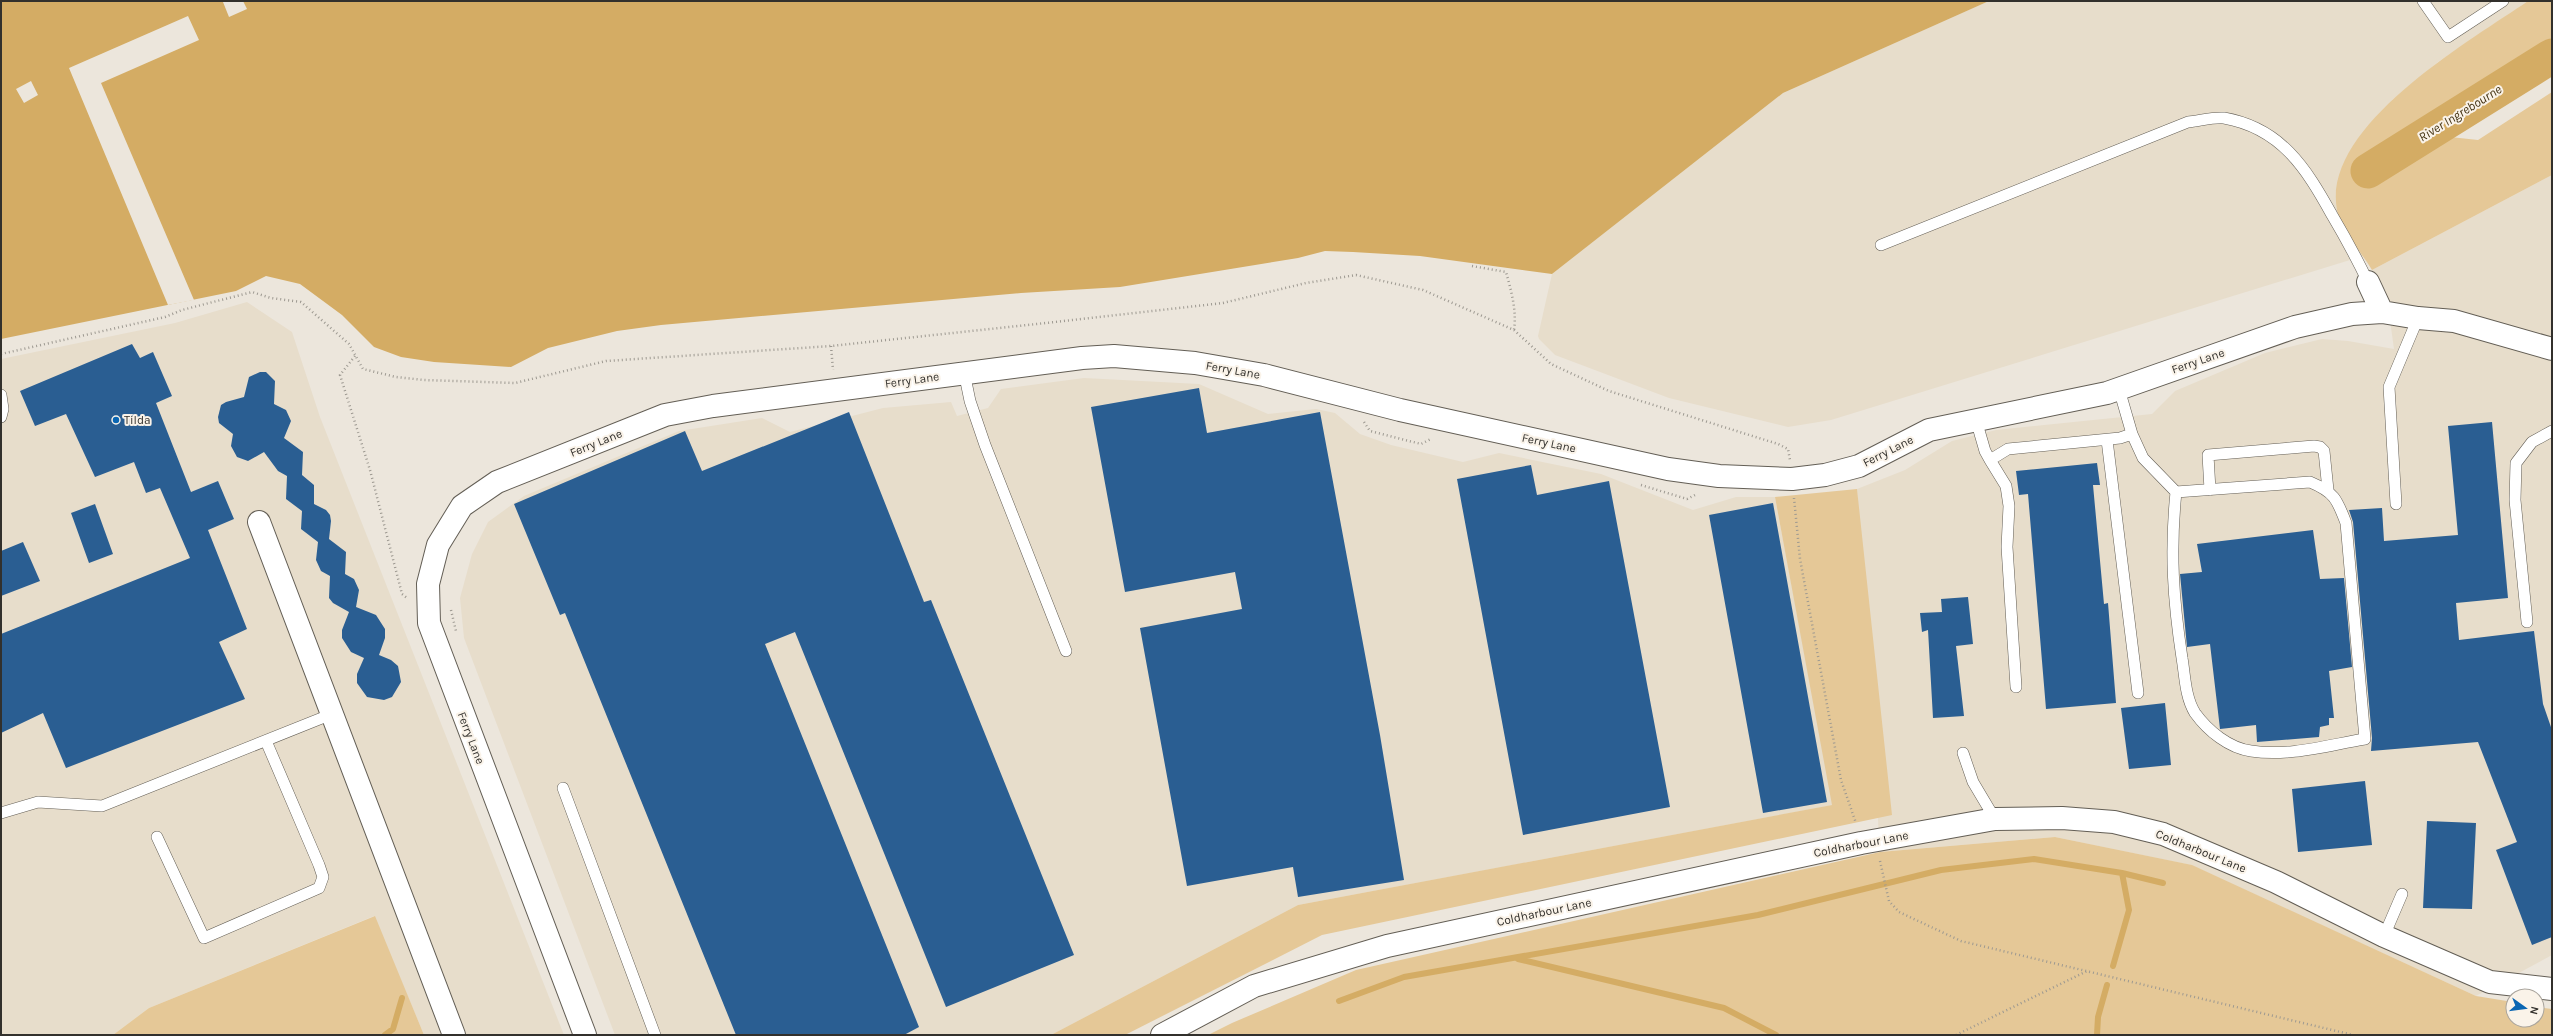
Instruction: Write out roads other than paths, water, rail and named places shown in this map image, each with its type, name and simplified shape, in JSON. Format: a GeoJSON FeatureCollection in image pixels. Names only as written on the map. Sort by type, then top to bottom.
{"type":"FeatureCollection","features":[{"type":"Feature","properties":{"kind":"street"},"geometry":{"type":"LineString","coordinates":[[2368,282],[2382,312]]}},
{"type":"Feature","properties":{"kind":"street","name":"Ferry Lane"},"geometry":{"type":"LineString","coordinates":[[585,1035],[428,623],[428,584],[438,546],[462,506],[498,482],[665,415],[713,406],[964,372],[1082,358],[1114,356],[1168,359],[1264,375],[1400,410],[1668,469],[1719,476],[1792,479],[1825,475],[1859,466],[1929,430],[2119,389],[2295,327],[2352,314],[2382,312],[2418,318],[2454,321],[2552,349]]}},
{"type":"Feature","properties":{"kind":"street"},"geometry":{"type":"LineString","coordinates":[[259,522],[454,1035]]}},
{"type":"Feature","properties":{"kind":"street","name":"Coldharbour Lane"},"geometry":{"type":"LineString","coordinates":[[1162,1035],[1254,986],[1387,946],[1861,843],[1994,819],[2062,818],[2114,822],[2163,834],[2276,882],[2384,936],[2490,982],[2552,989]]}},
{"type":"Feature","properties":{"kind":"lane"},"geometry":{"type":"LineString","coordinates":[[2423,1],[2448,37],[2503,1]]}},
{"type":"Feature","properties":{"kind":"lane"},"geometry":{"type":"LineString","coordinates":[[1881,245],[2188,122],[2222,118],[2249,124],[2272,137],[2292,153],[2312,178],[2368,282]]}},
{"type":"Feature","properties":{"kind":"lane"},"geometry":{"type":"LineString","coordinates":[[2396,504],[2389,387],[2418,318]]}},
{"type":"Feature","properties":{"kind":"lane"},"geometry":{"type":"LineString","coordinates":[[964,372],[970,401],[985,445],[1066,651]]}},
{"type":"Feature","properties":{"kind":"lane"},"geometry":{"type":"LineString","coordinates":[[2119,389],[2132,434],[2143,458],[2176,492],[2310,482],[2328,490],[2339,504],[2346,523],[2365,739],[2290,752],[2251,751],[2229,744],[2210,730],[2195,712],[2187,692],[2173,598],[2171,539],[2176,492]]}},
{"type":"Feature","properties":{"kind":"lane"},"geometry":{"type":"LineString","coordinates":[[1,395],[3,410],[1,417]]}},
{"type":"Feature","properties":{"kind":"lane"},"geometry":{"type":"LineString","coordinates":[[1976,420],[1985,451],[2006,486],[2010,506],[2007,547],[2016,687]]}},
{"type":"Feature","properties":{"kind":"lane"},"geometry":{"type":"LineString","coordinates":[[2526,622],[2515,500],[2516,463],[2532,442],[2552,431]]}},
{"type":"Feature","properties":{"kind":"lane"},"geometry":{"type":"LineString","coordinates":[[1990,460],[2008,449],[2107,440],[2132,434]]}},
{"type":"Feature","properties":{"kind":"lane"},"geometry":{"type":"LineString","coordinates":[[2107,440],[2138,693]]}},
{"type":"Feature","properties":{"kind":"lane"},"geometry":{"type":"LineString","coordinates":[[2210,490],[2208,455],[2314,446],[2320,447],[2324,451],[2328,490]]}},
{"type":"Feature","properties":{"kind":"lane"},"geometry":{"type":"LineString","coordinates":[[1,813],[38,802],[102,806],[332,714]]}},
{"type":"Feature","properties":{"kind":"lane"},"geometry":{"type":"LineString","coordinates":[[157,837],[204,938],[319,888],[323,877],[319,865],[266,741]]}},
{"type":"Feature","properties":{"kind":"lane"},"geometry":{"type":"LineString","coordinates":[[1963,753],[1973,782],[1994,819]]}},
{"type":"Feature","properties":{"kind":"lane"},"geometry":{"type":"LineString","coordinates":[[563,788],[655,1035]]}},
{"type":"Feature","properties":{"kind":"lane"},"geometry":{"type":"LineString","coordinates":[[2384,936],[2402,894]]}},
{"type":"Feature","properties":{"kind":"waterway","name":"River Ingrebourne"},"geometry":{"type":"LineString","coordinates":[[2368,171],[2552,56]]}},
{"type":"Feature","properties":{"kind":"waterway"},"geometry":{"type":"LineString","coordinates":[[1339,1001],[1404,977],[1758,915],[1941,870],[2034,859],[2122,873],[2163,883]]}},
{"type":"Feature","properties":{"kind":"waterway"},"geometry":{"type":"LineString","coordinates":[[2113,966],[2129,910],[2122,873]]}},
{"type":"Feature","properties":{"kind":"waterway"},"geometry":{"type":"LineString","coordinates":[[1518,959],[1724,1008],[1776,1035]]}},
{"type":"Feature","properties":{"kind":"waterway"},"geometry":{"type":"LineString","coordinates":[[2097,1035],[2098,1017],[2107,985]]}},
{"type":"Feature","properties":{"kind":"waterway"},"geometry":{"type":"LineString","coordinates":[[385,1035],[393,1029],[402,998]]}},
{"type":"Feature","properties":{"kind":"place","name":"Tilda"},"geometry":{"type":"Point","coordinates":[116,420]}}]}
